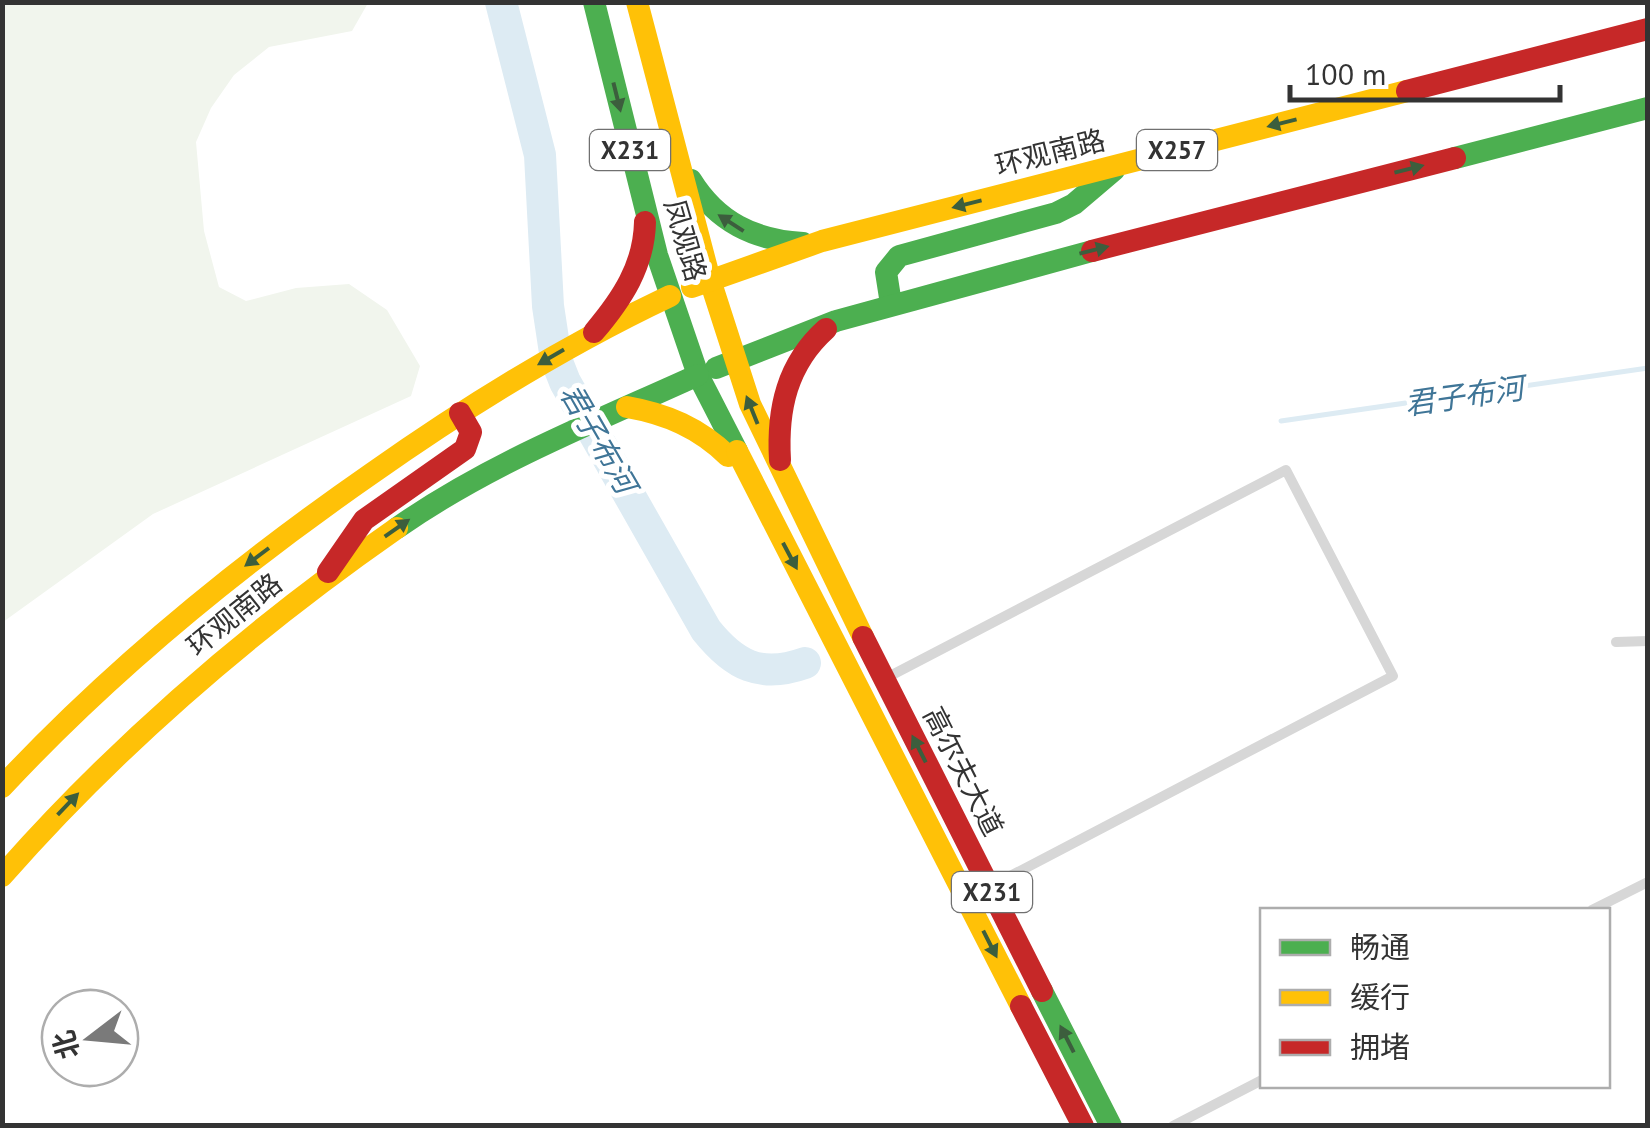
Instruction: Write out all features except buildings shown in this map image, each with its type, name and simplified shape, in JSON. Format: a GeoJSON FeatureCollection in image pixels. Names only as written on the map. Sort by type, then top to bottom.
{"type":"FeatureCollection","features":[{"type":"Feature","properties":{"kind":"main road","name":"凤观路"},"geometry":{"type":"LineString","coordinates":[[594,2],[644,203],[698,376]]}},
{"type":"Feature","properties":{"kind":"main road","name":"凤观路"},"geometry":{"type":"LineString","coordinates":[[637,2],[734,361]]}},
{"type":"Feature","properties":{"kind":"main road","name":"环观南路"},"geometry":{"type":"LineString","coordinates":[[2,788],[106,682],[220,585],[349,488],[509,381],[594,332],[670,296],[822,241],[1648,28]]}},
{"type":"Feature","properties":{"kind":"main road"},"geometry":{"type":"LineString","coordinates":[[627,408],[734,361],[890,304],[1648,108]]}},
{"type":"Feature","properties":{"kind":"main road"},"geometry":{"type":"LineString","coordinates":[[676,148],[694,188],[724,220],[786,243],[822,241]]}},
{"type":"Feature","properties":{"kind":"main road"},"geometry":{"type":"LineString","coordinates":[[890,304],[884,281],[890,262],[899,256],[1056,214],[1074,204],[1121,164]]}},
{"type":"Feature","properties":{"kind":"main road"},"geometry":{"type":"LineString","coordinates":[[594,332],[625,294],[634,276],[645,230],[644,203]]}},
{"type":"Feature","properties":{"kind":"main road"},"geometry":{"type":"LineString","coordinates":[[782,480],[778,434],[786,389],[805,349],[836,321]]}},
{"type":"Feature","properties":{"kind":"main road","name":"X231"},"geometry":{"type":"LineString","coordinates":[[734,361],[782,480]]}},
{"type":"Feature","properties":{"kind":"main road","name":"X231"},"geometry":{"type":"LineString","coordinates":[[698,376],[759,496]]}},
{"type":"Feature","properties":{"kind":"main road"},"geometry":{"type":"LineString","coordinates":[[627,408],[672,416],[695,427],[740,468],[759,496]]}},
{"type":"Feature","properties":{"kind":"main road","name":"环观南路"},"geometry":{"type":"LineString","coordinates":[[2,876],[59,812],[151,722],[322,582],[451,492],[627,408]]}},
{"type":"Feature","properties":{"kind":"main road"},"geometry":{"type":"LineString","coordinates":[[322,582],[364,520],[465,449],[470,432],[460,412]]}},
{"type":"Feature","properties":{"kind":"main road","name":"高尔夫大道"},"geometry":{"type":"LineString","coordinates":[[782,480],[1111,1126]]}},
{"type":"Feature","properties":{"kind":"main road","name":"高尔夫大道"},"geometry":{"type":"LineString","coordinates":[[759,496],[1084,1126]]}},
{"type":"Feature","properties":{"kind":"lane"},"geometry":{"type":"LineString","coordinates":[[884,680],[1286,470],[1393,676],[990,887]]}},
{"type":"Feature","properties":{"kind":"lane"},"geometry":{"type":"LineString","coordinates":[[1616,642],[1648,641]]}},
{"type":"Feature","properties":{"kind":"lane"},"geometry":{"type":"LineString","coordinates":[[1596,908],[1648,882]]}},
{"type":"Feature","properties":{"kind":"lane"},"geometry":{"type":"LineString","coordinates":[[1173,1126],[1260,1081]]}},
{"type":"Feature","properties":{"kind":"shaded area"},"geometry":{"type":"Polygon","coordinates":[[[3,2],[368,3],[352,31],[269,47],[234,75],[211,108],[196,142],[204,231],[219,287],[246,301],[296,288],[349,284],[387,310],[420,366],[411,396],[153,514],[3,622],[3,2]]]}},
{"type":"Feature","properties":{"kind":"waterway","name":"君子布河"},"geometry":{"type":"LineString","coordinates":[[501,2],[540,155],[548,306],[556,359],[565,382],[706,630],[727,652],[749,666],[774,670],[805,663]]}},
{"type":"Feature","properties":{"kind":"waterway","name":"君子布河"},"geometry":{"type":"LineString","coordinates":[[1281,421],[1648,368]]}},
{"type":"Feature","properties":{"kind":"traffic: fast"},"geometry":{"type":"LineString","coordinates":[[594,2],[657,255],[698,375],[737,451]]}},
{"type":"Feature","properties":{"kind":"traffic: fast"},"geometry":{"type":"LineString","coordinates":[[1455,158],[1648,108]]}},
{"type":"Feature","properties":{"kind":"traffic: fast"},"geometry":{"type":"LineString","coordinates":[[891,304],[886,272],[899,256],[1056,213],[1074,204],[1114,170]]}},
{"type":"Feature","properties":{"kind":"traffic: fast"},"geometry":{"type":"LineString","coordinates":[[691,180],[713,207],[738,226],[768,238],[803,243]]}},
{"type":"Feature","properties":{"kind":"traffic: fast"},"geometry":{"type":"LineString","coordinates":[[716,368],[836,321],[1092,251]]}},
{"type":"Feature","properties":{"kind":"traffic: fast"},"geometry":{"type":"LineString","coordinates":[[397,528],[506,463],[698,375]]}},
{"type":"Feature","properties":{"kind":"traffic: fast"},"geometry":{"type":"LineString","coordinates":[[1042,991],[1111,1126]]}},
{"type":"Feature","properties":{"kind":"traffic: slow"},"geometry":{"type":"LineString","coordinates":[[637,2],[710,280],[750,404],[863,637]]}},
{"type":"Feature","properties":{"kind":"traffic: slow"},"geometry":{"type":"LineString","coordinates":[[692,287],[822,241],[1407,91]]}},
{"type":"Feature","properties":{"kind":"traffic: slow"},"geometry":{"type":"LineString","coordinates":[[2,787],[132,660],[321,509],[516,379],[670,296]]}},
{"type":"Feature","properties":{"kind":"traffic: slow"},"geometry":{"type":"LineString","coordinates":[[627,407],[682,424],[728,456]]}},
{"type":"Feature","properties":{"kind":"traffic: slow"},"geometry":{"type":"LineString","coordinates":[[737,451],[1021,1006]]}},
{"type":"Feature","properties":{"kind":"traffic: slow"},"geometry":{"type":"LineString","coordinates":[[2,876],[93,780],[189,690],[291,606],[397,528]]}},
{"type":"Feature","properties":{"kind":"traffic: jam"},"geometry":{"type":"LineString","coordinates":[[1407,91],[1648,29]]}},
{"type":"Feature","properties":{"kind":"traffic: jam"},"geometry":{"type":"LineString","coordinates":[[1092,251],[1455,158]]}},
{"type":"Feature","properties":{"kind":"traffic: jam"},"geometry":{"type":"LineString","coordinates":[[594,332],[630,281],[641,253],[645,222]]}},
{"type":"Feature","properties":{"kind":"traffic: jam"},"geometry":{"type":"LineString","coordinates":[[780,460],[780,423],[787,388],[802,357],[826,329]]}},
{"type":"Feature","properties":{"kind":"traffic: jam"},"geometry":{"type":"LineString","coordinates":[[328,572],[364,520],[465,449],[471,432],[460,413]]}},
{"type":"Feature","properties":{"kind":"traffic: jam"},"geometry":{"type":"LineString","coordinates":[[863,637],[1042,991]]}},
{"type":"Feature","properties":{"kind":"traffic: jam"},"geometry":{"type":"LineString","coordinates":[[1021,1006],[1083,1126]]}}]}
